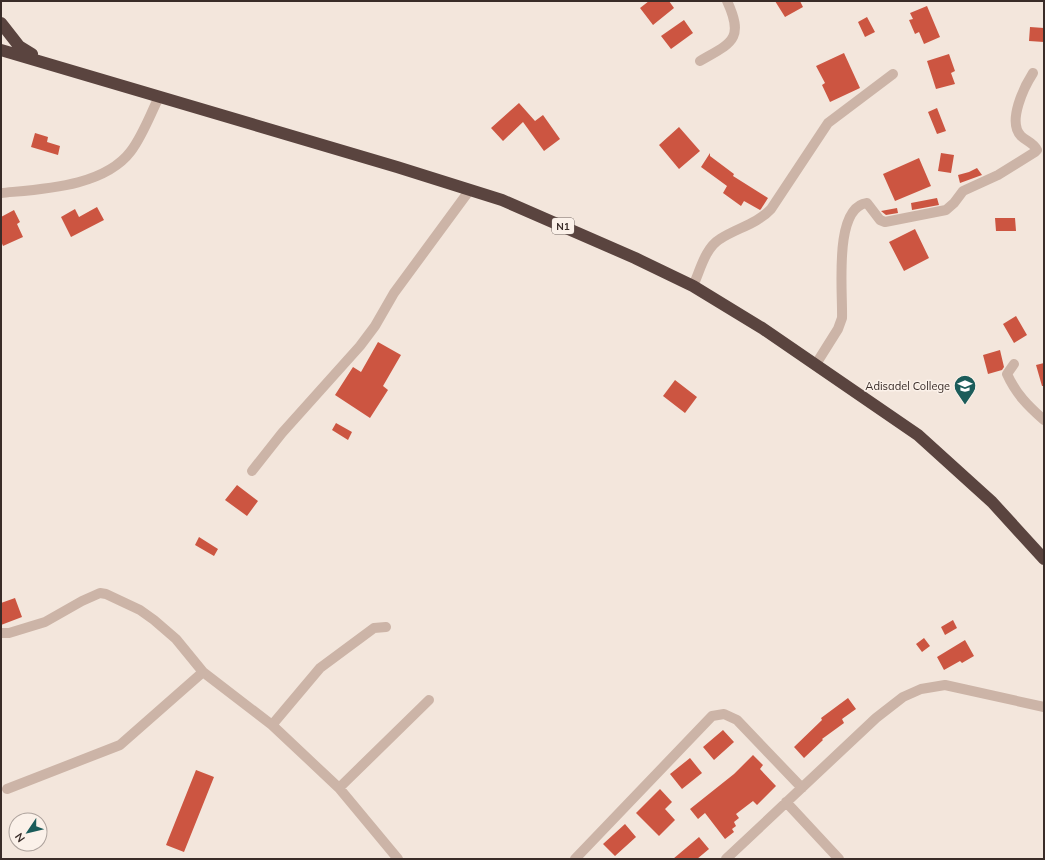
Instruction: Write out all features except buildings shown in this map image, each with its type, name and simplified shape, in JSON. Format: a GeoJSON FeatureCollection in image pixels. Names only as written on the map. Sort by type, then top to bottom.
{"type":"FeatureCollection","features":[{"type":"Feature","properties":{"kind":"highway"},"geometry":{"type":"LineString","coordinates":[[1,23],[19,46],[41,61]]}},
{"type":"Feature","properties":{"kind":"highway","name":"N1"},"geometry":{"type":"LineString","coordinates":[[1,50],[398,167],[502,200],[550,220],[693,286],[762,328],[918,435],[992,502],[1044,559]]}},
{"type":"Feature","properties":{"kind":"street"},"geometry":{"type":"LineString","coordinates":[[700,61],[726,46],[734,36],[735,20],[727,1]]}},
{"type":"Feature","properties":{"kind":"street"},"geometry":{"type":"LineString","coordinates":[[816,364],[838,329],[842,318],[844,233],[855,208],[867,203],[880,220],[885,222],[946,210],[954,203],[963,191],[998,175],[1035,152],[1037,150],[1036,146],[1020,136],[1015,126],[1015,116],[1028,81],[1033,73]]}},
{"type":"Feature","properties":{"kind":"street"},"geometry":{"type":"LineString","coordinates":[[693,286],[709,250],[720,239],[758,220],[771,209],[828,123],[893,74]]}},
{"type":"Feature","properties":{"kind":"street"},"geometry":{"type":"LineString","coordinates":[[1,193],[83,182],[110,169],[130,152],[139,138],[159,97]]}},
{"type":"Feature","properties":{"kind":"street"},"geometry":{"type":"LineString","coordinates":[[252,471],[282,433],[360,346],[375,326],[394,292],[470,191]]}},
{"type":"Feature","properties":{"kind":"street"},"geometry":{"type":"LineString","coordinates":[[1014,364],[1007,374],[1012,385],[1022,400],[1044,420]]}},
{"type":"Feature","properties":{"kind":"street"},"geometry":{"type":"LineString","coordinates":[[1,633],[9,633],[45,622],[87,598],[100,593],[106,594],[140,610],[154,620],[176,640],[203,672],[272,725],[339,788],[398,859]]}},
{"type":"Feature","properties":{"kind":"street"},"geometry":{"type":"LineString","coordinates":[[272,725],[320,668],[374,628],[386,627]]}},
{"type":"Feature","properties":{"kind":"street"},"geometry":{"type":"LineString","coordinates":[[7,789],[120,744],[203,672]]}},
{"type":"Feature","properties":{"kind":"street"},"geometry":{"type":"LineString","coordinates":[[726,859],[876,718],[903,697],[921,689],[945,685],[1044,706]]}},
{"type":"Feature","properties":{"kind":"street"},"geometry":{"type":"LineString","coordinates":[[339,788],[429,700]]}},
{"type":"Feature","properties":{"kind":"street"},"geometry":{"type":"LineString","coordinates":[[575,859],[712,716],[724,714],[737,720],[802,788]]}},
{"type":"Feature","properties":{"kind":"street"},"geometry":{"type":"LineString","coordinates":[[786,802],[839,859]]}},
{"type":"Feature","properties":{"kind":"place","name":"Adisadel College"},"geometry":{"type":"Point","coordinates":[965,406]}}]}
